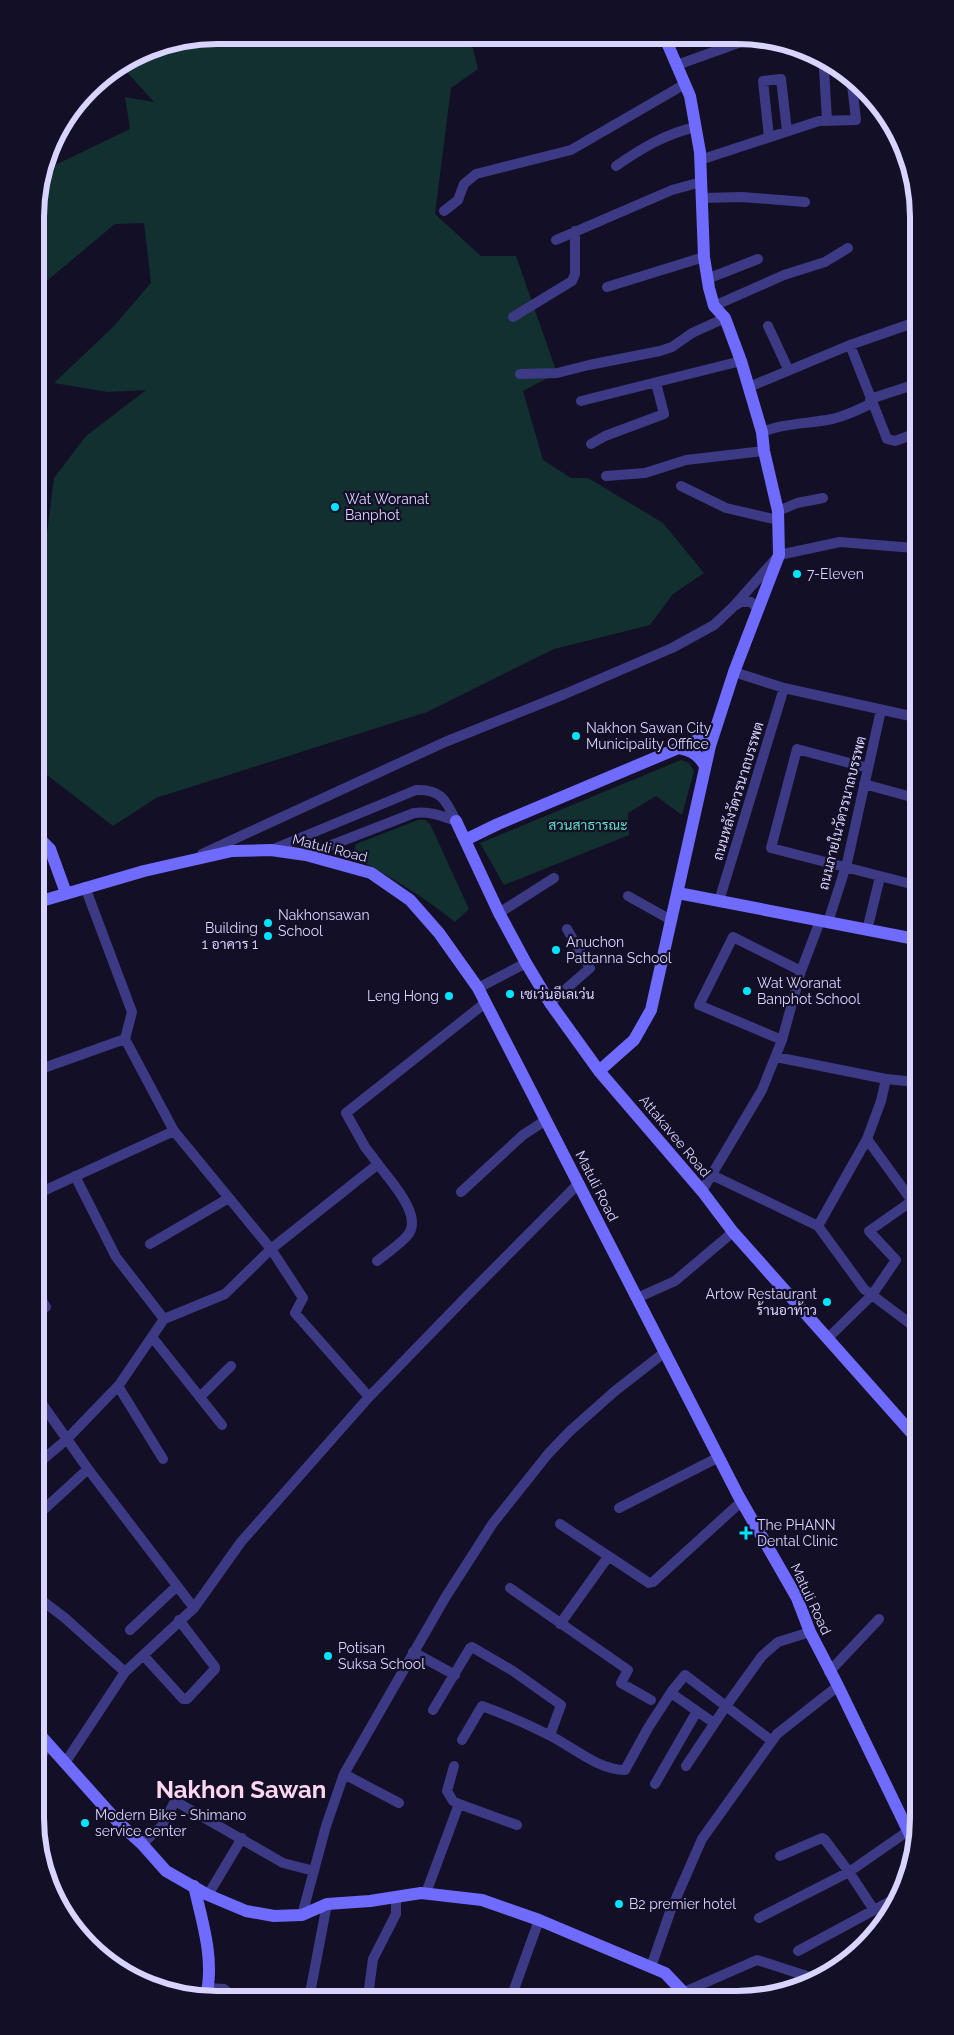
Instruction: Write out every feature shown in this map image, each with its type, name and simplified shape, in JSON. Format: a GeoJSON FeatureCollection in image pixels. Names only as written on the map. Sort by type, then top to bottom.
{"type":"FeatureCollection","features":[{"type":"Feature","properties":{"kind":"street"},"geometry":{"type":"LineString","coordinates":[[600,1071],[634,1040],[651,1010],[678,893],[704,766],[734,672],[780,555],[778,516],[764,451],[762,432],[741,361],[725,318],[714,306],[707,279],[704,257],[700,160],[696,127],[690,96],[667,44]]}},
{"type":"Feature","properties":{"kind":"street"},"geometry":{"type":"LineString","coordinates":[[677,65],[735,44]]}},
{"type":"Feature","properties":{"kind":"street"},"geometry":{"type":"LineString","coordinates":[[826,69],[824,69],[827,120]]}},
{"type":"Feature","properties":{"kind":"street"},"geometry":{"type":"LineString","coordinates":[[769,137],[763,81],[781,79],[787,132]]}},
{"type":"Feature","properties":{"kind":"street"},"geometry":{"type":"LineString","coordinates":[[444,211],[458,200],[464,184],[476,174],[571,150],[685,84]]}},
{"type":"Feature","properties":{"kind":"street"},"geometry":{"type":"LineString","coordinates":[[700,160],[827,120],[856,120],[852,88]]}},
{"type":"Feature","properties":{"kind":"street"},"geometry":{"type":"LineString","coordinates":[[616,166],[653,141],[666,135],[696,127]]}},
{"type":"Feature","properties":{"kind":"street"},"geometry":{"type":"LineString","coordinates":[[556,240],[672,190],[701,182]]}},
{"type":"Feature","properties":{"kind":"street"},"geometry":{"type":"LineString","coordinates":[[702,198],[742,197],[805,202]]}},
{"type":"Feature","properties":{"kind":"street"},"geometry":{"type":"LineString","coordinates":[[513,318],[572,281],[575,274],[575,231]]}},
{"type":"Feature","properties":{"kind":"street"},"geometry":{"type":"LineString","coordinates":[[714,306],[784,275],[825,262],[848,248]]}},
{"type":"Feature","properties":{"kind":"street"},"geometry":{"type":"LineString","coordinates":[[607,287],[704,257]]}},
{"type":"Feature","properties":{"kind":"street"},"geometry":{"type":"LineString","coordinates":[[707,279],[758,259]]}},
{"type":"Feature","properties":{"kind":"street"},"geometry":{"type":"LineString","coordinates":[[520,374],[557,373],[589,364],[672,347],[692,333],[725,318]]}},
{"type":"Feature","properties":{"kind":"street"},"geometry":{"type":"LineString","coordinates":[[749,387],[788,369],[910,324]]}},
{"type":"Feature","properties":{"kind":"street"},"geometry":{"type":"LineString","coordinates":[[768,326],[788,369]]}},
{"type":"Feature","properties":{"kind":"street"},"geometry":{"type":"LineString","coordinates":[[850,345],[887,439],[895,441],[910,435]]}},
{"type":"Feature","properties":{"kind":"street"},"geometry":{"type":"LineString","coordinates":[[581,401],[741,361]]}},
{"type":"Feature","properties":{"kind":"street"},"geometry":{"type":"LineString","coordinates":[[591,444],[605,436],[664,414],[656,383]]}},
{"type":"Feature","properties":{"kind":"street"},"geometry":{"type":"LineString","coordinates":[[762,432],[772,428],[830,419],[849,414],[871,401],[910,386]]}},
{"type":"Feature","properties":{"kind":"street"},"geometry":{"type":"LineString","coordinates":[[606,476],[645,473],[686,460],[764,451]]}},
{"type":"Feature","properties":{"kind":"street"},"geometry":{"type":"LineString","coordinates":[[681,486],[726,508],[778,516],[797,503],[823,498]]}},
{"type":"Feature","properties":{"kind":"street"},"geometry":{"type":"LineString","coordinates":[[190,860],[445,742],[565,694],[672,648],[714,624],[733,607],[780,555],[840,542],[910,548]]}},
{"type":"Feature","properties":{"kind":"street"},"geometry":{"type":"LineString","coordinates":[[733,607],[740,602],[747,601],[755,605],[757,613]]}},
{"type":"Feature","properties":{"kind":"street"},"geometry":{"type":"LineString","coordinates":[[734,672],[784,688],[910,716]]}},
{"type":"Feature","properties":{"kind":"street","name":"ถนนหลังวัดวรนาถบรรพต"},"geometry":{"type":"LineString","coordinates":[[719,901],[784,688]]}},
{"type":"Feature","properties":{"kind":"street","name":"ถนนภายในวัดวรนาถบรรพต"},"geometry":{"type":"LineString","coordinates":[[702,1191],[762,1090],[776,1057],[801,971],[824,922],[845,867],[881,710]]}},
{"type":"Feature","properties":{"kind":"street"},"geometry":{"type":"LineString","coordinates":[[465,840],[498,824],[714,732]]}},
{"type":"Feature","properties":{"kind":"street"},"geometry":{"type":"LineString","coordinates":[[678,748],[690,750],[699,756],[704,766]]}},
{"type":"Feature","properties":{"kind":"street"},"geometry":{"type":"LineString","coordinates":[[868,768],[797,749],[771,848],[910,884]]}},
{"type":"Feature","properties":{"kind":"street"},"geometry":{"type":"LineString","coordinates":[[864,784],[910,797]]}},
{"type":"Feature","properties":{"kind":"street"},"geometry":{"type":"LineString","coordinates":[[271,850],[416,790],[439,794],[444,799],[456,821]]}},
{"type":"Feature","properties":{"kind":"street"},"geometry":{"type":"LineString","coordinates":[[306,855],[414,813],[437,814],[456,821]]}},
{"type":"Feature","properties":{"kind":"street","name":"Attakavee Road"},"geometry":{"type":"LineString","coordinates":[[456,821],[499,913],[526,963],[550,1002],[600,1071],[702,1191],[733,1232],[910,1431]]}},
{"type":"Feature","properties":{"kind":"street"},"geometry":{"type":"LineString","coordinates":[[44,843],[50,849],[66,893]]}},
{"type":"Feature","properties":{"kind":"street","name":"Matuli Road"},"geometry":{"type":"LineString","coordinates":[[44,900],[85,887],[190,860],[232,852],[271,850],[306,855],[371,873],[410,900],[438,933],[486,1002],[719,1457],[796,1598],[829,1672],[838,1686],[909,1834]]}},
{"type":"Feature","properties":{"kind":"street"},"geometry":{"type":"LineString","coordinates":[[869,922],[880,877]]}},
{"type":"Feature","properties":{"kind":"street"},"geometry":{"type":"LineString","coordinates":[[499,913],[554,878]]}},
{"type":"Feature","properties":{"kind":"street"},"geometry":{"type":"LineString","coordinates":[[85,887],[132,1012],[125,1039],[174,1131],[271,1249],[303,1298],[294,1313],[369,1397]]}},
{"type":"Feature","properties":{"kind":"street"},"geometry":{"type":"LineString","coordinates":[[678,893],[910,938]]}},
{"type":"Feature","properties":{"kind":"street"},"geometry":{"type":"LineString","coordinates":[[628,896],[671,920]]}},
{"type":"Feature","properties":{"kind":"street"},"geometry":{"type":"LineString","coordinates":[[550,1002],[590,968],[567,929]]}},
{"type":"Feature","properties":{"kind":"street"},"geometry":{"type":"LineString","coordinates":[[782,1040],[699,1005],[733,937],[801,971]]}},
{"type":"Feature","properties":{"kind":"street"},"geometry":{"type":"LineString","coordinates":[[478,988],[526,963]]}},
{"type":"Feature","properties":{"kind":"street"},"geometry":{"type":"LineString","coordinates":[[377,1261],[409,1234],[412,1222],[408,1206],[365,1147],[346,1113],[486,1002]]}},
{"type":"Feature","properties":{"kind":"street"},"geometry":{"type":"LineString","coordinates":[[44,1068],[125,1039]]}},
{"type":"Feature","properties":{"kind":"street"},"geometry":{"type":"LineString","coordinates":[[776,1057],[886,1079],[910,1081]]}},
{"type":"Feature","properties":{"kind":"street"},"geometry":{"type":"LineString","coordinates":[[818,1226],[867,1139],[881,1101],[886,1079]]}},
{"type":"Feature","properties":{"kind":"street"},"geometry":{"type":"LineString","coordinates":[[461,1192],[523,1135],[546,1120]]}},
{"type":"Feature","properties":{"kind":"street"},"geometry":{"type":"LineString","coordinates":[[44,1188],[174,1131]]}},
{"type":"Feature","properties":{"kind":"street"},"geometry":{"type":"LineString","coordinates":[[867,1139],[910,1198]]}},
{"type":"Feature","properties":{"kind":"street"},"geometry":{"type":"LineString","coordinates":[[44,1459],[66,1440],[118,1386],[164,1319],[225,1294],[271,1249],[378,1164]]}},
{"type":"Feature","properties":{"kind":"street"},"geometry":{"type":"LineString","coordinates":[[712,1175],[818,1226],[864,1289],[910,1324]]}},
{"type":"Feature","properties":{"kind":"street"},"geometry":{"type":"LineString","coordinates":[[75,1176],[116,1256],[164,1319]]}},
{"type":"Feature","properties":{"kind":"street"},"geometry":{"type":"LineString","coordinates":[[65,1763],[125,1672],[194,1608],[241,1542],[369,1397],[466,1296],[579,1183]]}},
{"type":"Feature","properties":{"kind":"street"},"geometry":{"type":"LineString","coordinates":[[150,1244],[229,1198]]}},
{"type":"Feature","properties":{"kind":"street"},"geometry":{"type":"LineString","coordinates":[[827,1338],[872,1295],[896,1260],[869,1231],[910,1202]]}},
{"type":"Feature","properties":{"kind":"street"},"geometry":{"type":"LineString","coordinates":[[637,1298],[675,1281],[733,1232]]}},
{"type":"Feature","properties":{"kind":"street"},"geometry":{"type":"LineString","coordinates":[[152,1337],[222,1425]]}},
{"type":"Feature","properties":{"kind":"street"},"geometry":{"type":"LineString","coordinates":[[302,1915],[326,1826],[344,1774],[445,1598],[494,1523],[548,1454],[615,1391],[665,1352]]}},
{"type":"Feature","properties":{"kind":"street"},"geometry":{"type":"LineString","coordinates":[[200,1397],[231,1366]]}},
{"type":"Feature","properties":{"kind":"street"},"geometry":{"type":"LineString","coordinates":[[118,1386],[163,1460]]}},
{"type":"Feature","properties":{"kind":"street"},"geometry":{"type":"LineString","coordinates":[[44,1407],[66,1440],[194,1608]]}},
{"type":"Feature","properties":{"kind":"street"},"geometry":{"type":"LineString","coordinates":[[618,1508],[719,1457]]}},
{"type":"Feature","properties":{"kind":"street"},"geometry":{"type":"LineString","coordinates":[[44,1509],[88,1469]]}},
{"type":"Feature","properties":{"kind":"street"},"geometry":{"type":"LineString","coordinates":[[560,1524],[646,1582],[653,1582],[742,1501]]}},
{"type":"Feature","properties":{"kind":"street"},"geometry":{"type":"LineString","coordinates":[[560,1624],[608,1557]]}},
{"type":"Feature","properties":{"kind":"street"},"geometry":{"type":"LineString","coordinates":[[130,1630],[177,1586]]}},
{"type":"Feature","properties":{"kind":"street"},"geometry":{"type":"LineString","coordinates":[[510,1588],[628,1670],[621,1683],[651,1700]]}},
{"type":"Feature","properties":{"kind":"street"},"geometry":{"type":"LineString","coordinates":[[44,1602],[65,1618],[125,1672]]}},
{"type":"Feature","properties":{"kind":"street"},"geometry":{"type":"LineString","coordinates":[[829,1672],[879,1619]]}},
{"type":"Feature","properties":{"kind":"street"},"geometry":{"type":"LineString","coordinates":[[143,1655],[183,1698],[187,1699],[215,1670],[215,1667],[179,1620]]}},
{"type":"Feature","properties":{"kind":"street"},"geometry":{"type":"LineString","coordinates":[[686,1766],[762,1656],[778,1642],[810,1632]]}},
{"type":"Feature","properties":{"kind":"street"},"geometry":{"type":"LineString","coordinates":[[433,1710],[472,1647],[513,1671],[560,1705],[550,1735]]}},
{"type":"Feature","properties":{"kind":"street"},"geometry":{"type":"LineString","coordinates":[[413,1652],[456,1675]]}},
{"type":"Feature","properties":{"kind":"street"},"geometry":{"type":"LineString","coordinates":[[462,1740],[482,1706],[550,1735],[596,1762],[610,1768],[625,1770],[648,1728],[684,1675],[687,1675],[772,1741]]}},
{"type":"Feature","properties":{"kind":"street"},"geometry":{"type":"LineString","coordinates":[[651,1967],[670,1912],[702,1839],[777,1734],[838,1686]]}},
{"type":"Feature","properties":{"kind":"street"},"geometry":{"type":"LineString","coordinates":[[671,1693],[714,1723]]}},
{"type":"Feature","properties":{"kind":"street"},"geometry":{"type":"LineString","coordinates":[[654,1784],[697,1711]]}},
{"type":"Feature","properties":{"kind":"street"},"geometry":{"type":"LineString","coordinates":[[44,1740],[118,1822],[142,1844],[166,1871],[208,1895],[246,1911],[274,1916],[302,1915],[327,1904],[426,1894],[482,1900],[539,1920],[665,1973],[683,1991]]}},
{"type":"Feature","properties":{"kind":"street"},"geometry":{"type":"LineString","coordinates":[[454,1766],[446,1791],[453,1801],[517,1824]]}},
{"type":"Feature","properties":{"kind":"street"},"geometry":{"type":"LineString","coordinates":[[344,1774],[399,1803]]}},
{"type":"Feature","properties":{"kind":"street"},"geometry":{"type":"LineString","coordinates":[[142,1844],[162,1826],[175,1801],[283,1862],[314,1870]]}},
{"type":"Feature","properties":{"kind":"street"},"geometry":{"type":"LineString","coordinates":[[426,1894],[459,1804]]}},
{"type":"Feature","properties":{"kind":"street"},"geometry":{"type":"LineString","coordinates":[[758,1918],[849,1872],[908,1831]]}},
{"type":"Feature","properties":{"kind":"street"},"geometry":{"type":"LineString","coordinates":[[208,1895],[242,1838]]}},
{"type":"Feature","properties":{"kind":"street"},"geometry":{"type":"LineString","coordinates":[[780,1856],[822,1838],[826,1840],[874,1910]]}},
{"type":"Feature","properties":{"kind":"street"},"geometry":{"type":"LineString","coordinates":[[194,1886],[208,1946],[207,1991]]}},
{"type":"Feature","properties":{"kind":"street"},"geometry":{"type":"LineString","coordinates":[[369,1991],[373,1959],[396,1914],[396,1897]]}},
{"type":"Feature","properties":{"kind":"street"},"geometry":{"type":"LineString","coordinates":[[798,1951],[888,1902]]}},
{"type":"Feature","properties":{"kind":"street"},"geometry":{"type":"LineString","coordinates":[[311,1988],[327,1904]]}},
{"type":"Feature","properties":{"kind":"street"},"geometry":{"type":"LineString","coordinates":[[513,1991],[539,1920]]}},
{"type":"Feature","properties":{"kind":"street"},"geometry":{"type":"LineString","coordinates":[[689,1991],[757,1960],[806,1977]]}},
{"type":"Feature","properties":{"kind":"street"},"geometry":{"type":"LineString","coordinates":[[213,1991],[224,1989],[226,1991]]}},
{"type":"Feature","properties":{"kind":"green space"},"geometry":{"type":"Polygon","coordinates":[[[206,44],[472,44],[478,69],[451,88],[435,214],[481,256],[516,256],[557,373],[523,391],[543,460],[571,478],[588,478],[663,523],[704,573],[673,594],[650,625],[554,649],[427,712],[156,798],[113,826],[44,773],[44,557],[54,478],[86,436],[146,390],[108,392],[54,383],[112,328],[151,283],[144,223],[115,224],[44,283],[44,206],[47,183],[52,167],[130,129],[125,97],[154,102],[125,70],[151,57],[172,50],[178,52],[184,47],[206,44]]]}},
{"type":"Feature","properties":{"kind":"green space","name":"สวนสาธารณะ"},"geometry":{"type":"Polygon","coordinates":[[[681,760],[689,763],[694,771],[682,815],[656,796],[628,813],[629,835],[504,885],[480,843],[681,760]]]}},
{"type":"Feature","properties":{"kind":"green space"},"geometry":{"type":"Polygon","coordinates":[[[418,820],[425,820],[430,824],[469,909],[455,922],[408,889],[359,860],[356,854],[356,844],[418,820]]]}},
{"type":"Feature","properties":{"kind":"place","name":"Wat Woranat Banphot"},"geometry":{"type":"Point","coordinates":[335,507]}},
{"type":"Feature","properties":{"kind":"place","name":"7-Eleven"},"geometry":{"type":"Point","coordinates":[797,574]}},
{"type":"Feature","properties":{"kind":"place","name":"Nakhon Sawan City Municipality Offfice"},"geometry":{"type":"Point","coordinates":[576,736]}},
{"type":"Feature","properties":{"kind":"place","name":"Nakhonsawan School"},"geometry":{"type":"Point","coordinates":[268,923]}},
{"type":"Feature","properties":{"kind":"place","name":"Building 1 อาคาร 1"},"geometry":{"type":"Point","coordinates":[268,936]}},
{"type":"Feature","properties":{"kind":"place","name":"Anuchon Pattanna School"},"geometry":{"type":"Point","coordinates":[556,950]}},
{"type":"Feature","properties":{"kind":"place","name":"Wat Woranat Banphot School"},"geometry":{"type":"Point","coordinates":[747,991]}},
{"type":"Feature","properties":{"kind":"place","name":"เซเว่นอีเลเว่น"},"geometry":{"type":"Point","coordinates":[510,994]}},
{"type":"Feature","properties":{"kind":"place","name":"Leng Hong"},"geometry":{"type":"Point","coordinates":[449,996]}},
{"type":"Feature","properties":{"kind":"place","name":"Artow Restaurant ร้านอาท้าว"},"geometry":{"type":"Point","coordinates":[827,1302]}},
{"type":"Feature","properties":{"kind":"place","name":"The PHANN Dental Clinic"},"geometry":{"type":"Point","coordinates":[746,1533]}},
{"type":"Feature","properties":{"kind":"place","name":"Potisan Suksa School"},"geometry":{"type":"Point","coordinates":[328,1656]}},
{"type":"Feature","properties":{"kind":"place","name":"Modern Bike - Shimano service center"},"geometry":{"type":"Point","coordinates":[85,1823]}},
{"type":"Feature","properties":{"kind":"place","name":"B2 premier hotel"},"geometry":{"type":"Point","coordinates":[619,1904]}},
{"type":"Feature","properties":{"kind":"district","name":"Nakhon Sawan"},"geometry":{"type":"Point","coordinates":[241,1789]}}]}
